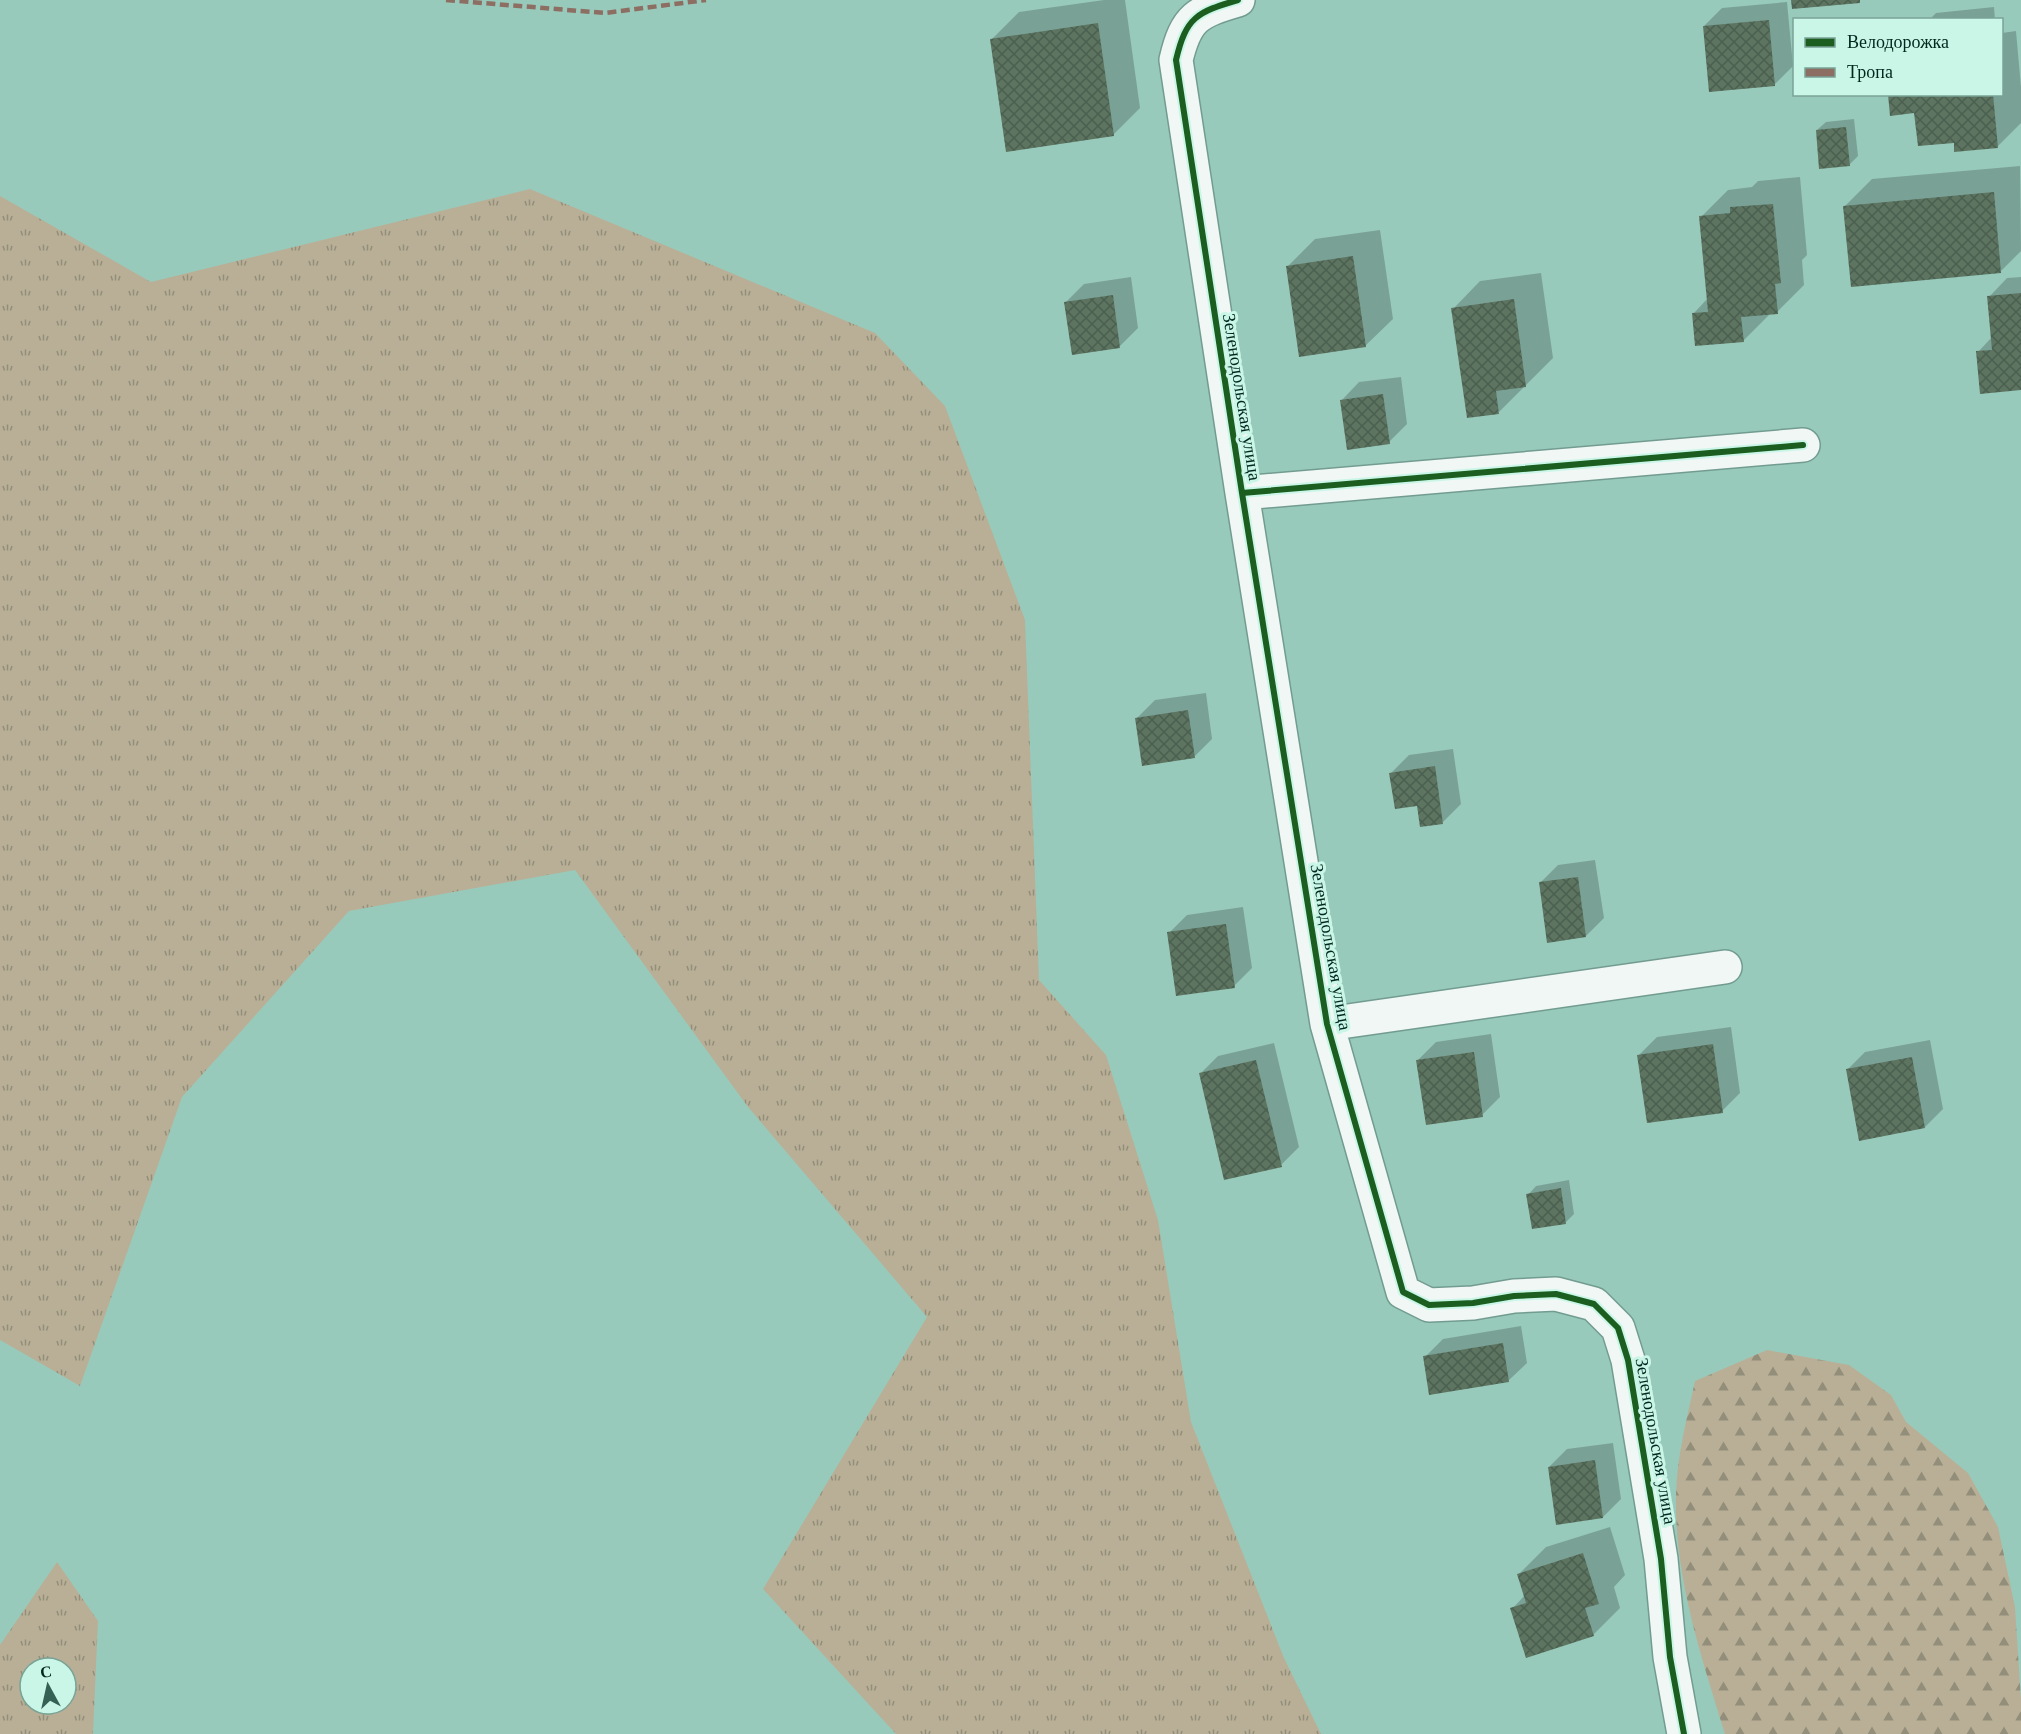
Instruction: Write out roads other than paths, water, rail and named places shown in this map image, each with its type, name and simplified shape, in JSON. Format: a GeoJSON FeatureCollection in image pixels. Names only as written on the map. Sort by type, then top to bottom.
{"type":"FeatureCollection","features":[{"type":"Feature","properties":{"kind":"street","name":"Зеленодольская улица"},"geometry":{"type":"LineString","coordinates":[[1239,0],[1213,7],[1192,19],[1181,40],[1176,60],[1242,493],[1327,1024],[1403,1292],[1429,1305],[1473,1303],[1514,1296],[1556,1294],[1594,1304],[1618,1328],[1628,1360],[1657,1536],[1670,1657],[1684,1734]]}},
{"type":"Feature","properties":{"kind":"street"},"geometry":{"type":"LineString","coordinates":[[1242,493],[1803,445]]}},
{"type":"Feature","properties":{"kind":"street"},"geometry":{"type":"LineString","coordinates":[[1327,1024],[1725,967]]}}]}
